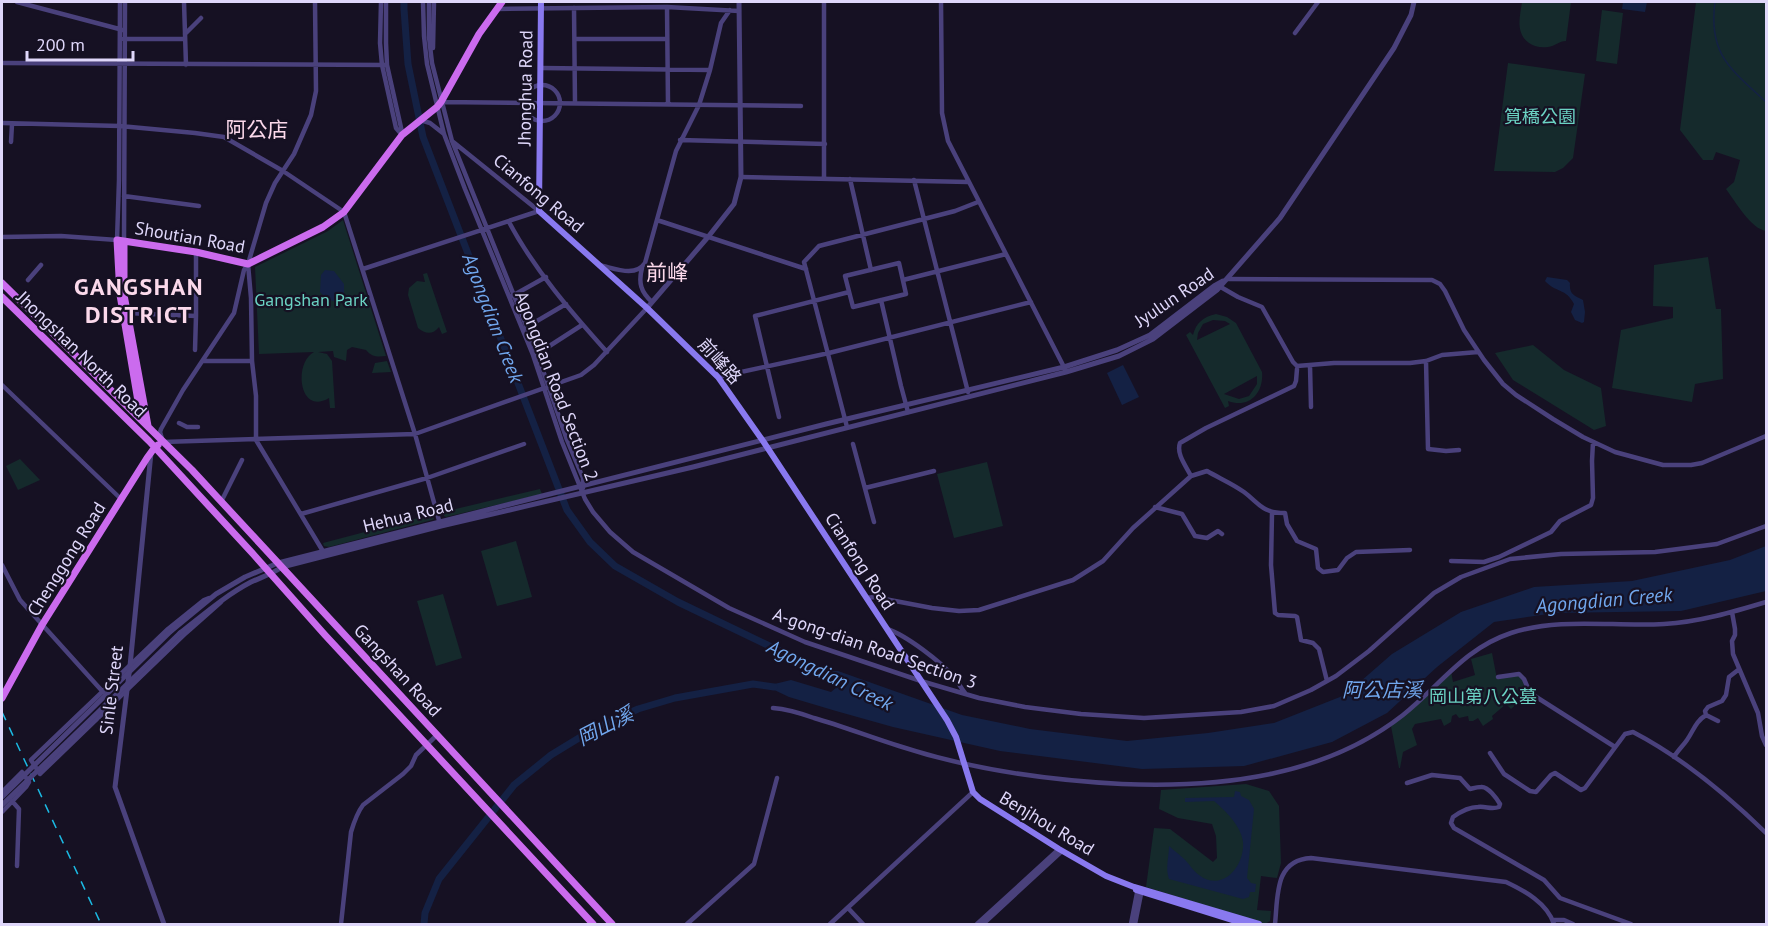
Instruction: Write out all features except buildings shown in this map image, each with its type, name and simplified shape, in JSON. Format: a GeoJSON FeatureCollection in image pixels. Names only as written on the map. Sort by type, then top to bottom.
{"type":"FeatureCollection","features":[{"type":"Feature","properties":{"kind":"main road"},"geometry":{"type":"LineString","coordinates":[[439,105],[479,34],[502,2]]}},
{"type":"Feature","properties":{"kind":"main road","name":"Jhonghua Road"},"geometry":{"type":"LineString","coordinates":[[539,211],[541,5]]}},
{"type":"Feature","properties":{"kind":"main road","name":"Shoutian Road"},"geometry":{"type":"LineString","coordinates":[[120,241],[196,252],[248,264],[323,226],[344,212],[402,135],[439,105]]}},
{"type":"Feature","properties":{"kind":"main road","name":"Cianfong Road"},"geometry":{"type":"LineString","coordinates":[[539,211],[646,308]]}},
{"type":"Feature","properties":{"kind":"main road"},"geometry":{"type":"LineString","coordinates":[[120,241],[124,295],[149,441]]}},
{"type":"Feature","properties":{"kind":"main road"},"geometry":{"type":"LineString","coordinates":[[120,241],[120,295],[142,434]]}},
{"type":"Feature","properties":{"kind":"main road","name":"Jhongshan North Road"},"geometry":{"type":"LineString","coordinates":[[2,283],[148,427]]}},
{"type":"Feature","properties":{"kind":"main road","name":"Jhongshan North Road"},"geometry":{"type":"LineString","coordinates":[[2,297],[142,434]]}},
{"type":"Feature","properties":{"kind":"main road","name":"前峰路"},"geometry":{"type":"LineString","coordinates":[[646,308],[718,377],[768,448]]}},
{"type":"Feature","properties":{"kind":"main road","name":"Gangshan Road"},"geometry":{"type":"LineString","coordinates":[[148,427],[192,470],[612,924]]}},
{"type":"Feature","properties":{"kind":"main road","name":"Gangshan Road"},"geometry":{"type":"LineString","coordinates":[[142,434],[153,449],[593,924]]}},
{"type":"Feature","properties":{"kind":"main road","name":"Chenggong Road"},"geometry":{"type":"LineString","coordinates":[[2,698],[42,625],[121,499],[153,449],[163,442]]}},
{"type":"Feature","properties":{"kind":"main road","name":"Cianfong Road"},"geometry":{"type":"LineString","coordinates":[[768,448],[947,720],[963,757]]}},
{"type":"Feature","properties":{"kind":"main road","name":"Benjhou Road"},"geometry":{"type":"LineString","coordinates":[[963,757],[974,792],[980,800],[1060,850],[1106,876],[1138,890],[1245,924]]}},
{"type":"Feature","properties":{"kind":"main road","name":"Benjhou Road"},"geometry":{"type":"LineString","coordinates":[[1138,890],[1259,924]]}},
{"type":"Feature","properties":{"kind":"street"},"geometry":{"type":"LineString","coordinates":[[17,2],[123,30]]}},
{"type":"Feature","properties":{"kind":"street"},"geometry":{"type":"LineString","coordinates":[[120,2],[123,30]]}},
{"type":"Feature","properties":{"kind":"street"},"geometry":{"type":"LineString","coordinates":[[120,241],[125,2]]}},
{"type":"Feature","properties":{"kind":"street"},"geometry":{"type":"LineString","coordinates":[[184,2],[186,65]]}},
{"type":"Feature","properties":{"kind":"street"},"geometry":{"type":"LineString","coordinates":[[315,2],[316,91],[311,116],[298,147],[275,183],[266,203],[248,264],[244,270],[234,313],[183,390],[161,429],[163,442],[414,434],[581,375],[607,352],[652,302],[734,204],[741,177],[739,2]]}},
{"type":"Feature","properties":{"kind":"street"},"geometry":{"type":"LineString","coordinates":[[381,2],[380,43],[402,135]]}},
{"type":"Feature","properties":{"kind":"street"},"geometry":{"type":"LineString","coordinates":[[385,65],[386,2]]}},
{"type":"Feature","properties":{"kind":"street","name":"Agongdian Road Section 2"},"geometry":{"type":"LineString","coordinates":[[423,2],[427,64],[467,188]]}},
{"type":"Feature","properties":{"kind":"street","name":"Agongdian Road Section 2"},"geometry":{"type":"LineString","coordinates":[[429,2],[430,48],[444,134],[535,354],[544,388],[565,441],[583,478],[580,490]]}},
{"type":"Feature","properties":{"kind":"street"},"geometry":{"type":"LineString","coordinates":[[433,48],[434,2]]}},
{"type":"Feature","properties":{"kind":"street"},"geometry":{"type":"LineString","coordinates":[[824,2],[824,178]]}},
{"type":"Feature","properties":{"kind":"street"},"geometry":{"type":"LineString","coordinates":[[941,2],[942,113],[948,141],[1065,370]]}},
{"type":"Feature","properties":{"kind":"street"},"geometry":{"type":"LineString","coordinates":[[1295,33],[1318,2]]}},
{"type":"Feature","properties":{"kind":"street"},"geometry":{"type":"LineString","coordinates":[[1227,279],[1280,218],[1336,136],[1394,48],[1411,15],[1414,2]]}},
{"type":"Feature","properties":{"kind":"street"},"geometry":{"type":"LineString","coordinates":[[497,9],[541,5],[574,8],[667,7],[739,10]]}},
{"type":"Feature","properties":{"kind":"street"},"geometry":{"type":"LineString","coordinates":[[667,7],[668,104]]}},
{"type":"Feature","properties":{"kind":"street"},"geometry":{"type":"LineString","coordinates":[[574,8],[575,104]]}},
{"type":"Feature","properties":{"kind":"street"},"geometry":{"type":"LineString","coordinates":[[652,302],[640,285],[643,266],[676,151],[699,105],[721,23],[730,10]]}},
{"type":"Feature","properties":{"kind":"street"},"geometry":{"type":"LineString","coordinates":[[123,39],[185,36],[201,18]]}},
{"type":"Feature","properties":{"kind":"street"},"geometry":{"type":"LineString","coordinates":[[574,39],[667,39]]}},
{"type":"Feature","properties":{"kind":"street"},"geometry":{"type":"LineString","coordinates":[[2,63],[385,65]]}},
{"type":"Feature","properties":{"kind":"street"},"geometry":{"type":"LineString","coordinates":[[541,68],[710,70]]}},
{"type":"Feature","properties":{"kind":"street"},"geometry":{"type":"LineString","coordinates":[[540,85],[553,88],[560,103],[557,114],[540,122],[526,114],[523,103],[527,92],[540,85]]}},
{"type":"Feature","properties":{"kind":"street"},"geometry":{"type":"LineString","coordinates":[[439,105],[560,103],[801,106]]}},
{"type":"Feature","properties":{"kind":"street","name":"Cianfong Road"},"geometry":{"type":"LineString","coordinates":[[420,120],[430,123],[539,211]]}},
{"type":"Feature","properties":{"kind":"street"},"geometry":{"type":"LineString","coordinates":[[2,123],[122,127],[195,132],[224,137],[283,171],[344,212],[441,524]]}},
{"type":"Feature","properties":{"kind":"street"},"geometry":{"type":"LineString","coordinates":[[10,142],[12,123]]}},
{"type":"Feature","properties":{"kind":"street"},"geometry":{"type":"LineString","coordinates":[[120,241],[124,196],[122,127]]}},
{"type":"Feature","properties":{"kind":"street"},"geometry":{"type":"LineString","coordinates":[[680,141],[825,144]]}},
{"type":"Feature","properties":{"kind":"street"},"geometry":{"type":"LineString","coordinates":[[741,177],[968,182]]}},
{"type":"Feature","properties":{"kind":"street"},"geometry":{"type":"LineString","coordinates":[[850,179],[871,270]]}},
{"type":"Feature","properties":{"kind":"street"},"geometry":{"type":"LineString","coordinates":[[914,180],[969,394]]}},
{"type":"Feature","properties":{"kind":"street"},"geometry":{"type":"LineString","coordinates":[[124,196],[200,206]]}},
{"type":"Feature","properties":{"kind":"street"},"geometry":{"type":"LineString","coordinates":[[846,424],[804,262],[819,246],[955,211],[978,202]]}},
{"type":"Feature","properties":{"kind":"street"},"geometry":{"type":"LineString","coordinates":[[363,270],[539,211]]}},
{"type":"Feature","properties":{"kind":"street"},"geometry":{"type":"LineString","coordinates":[[657,220],[806,269]]}},
{"type":"Feature","properties":{"kind":"street"},"geometry":{"type":"LineString","coordinates":[[509,222],[518,239],[566,304],[607,352]]}},
{"type":"Feature","properties":{"kind":"street"},"geometry":{"type":"LineString","coordinates":[[2,237],[61,236],[120,241]]}},
{"type":"Feature","properties":{"kind":"street"},"geometry":{"type":"LineString","coordinates":[[195,350],[196,252]]}},
{"type":"Feature","properties":{"kind":"street"},"geometry":{"type":"LineString","coordinates":[[903,280],[1006,254]]}},
{"type":"Feature","properties":{"kind":"street"},"geometry":{"type":"LineString","coordinates":[[899,263],[903,280],[906,294],[853,307],[845,276],[899,263]]}},
{"type":"Feature","properties":{"kind":"street"},"geometry":{"type":"LineString","coordinates":[[248,264],[252,360],[256,396],[256,440],[324,554]]}},
{"type":"Feature","properties":{"kind":"street"},"geometry":{"type":"LineString","coordinates":[[28,280],[40,265]]}},
{"type":"Feature","properties":{"kind":"street"},"geometry":{"type":"LineString","coordinates":[[598,265],[631,271],[636,271],[643,266]]}},
{"type":"Feature","properties":{"kind":"street"},"geometry":{"type":"LineString","coordinates":[[511,297],[546,277]]}},
{"type":"Feature","properties":{"kind":"street"},"geometry":{"type":"LineString","coordinates":[[1227,279],[1432,280],[1440,284],[1464,330],[1503,384],[1553,419],[1615,452],[1674,466],[1702,463],[1767,436]]}},
{"type":"Feature","properties":{"kind":"street","name":"Jyulun Road"},"geometry":{"type":"LineString","coordinates":[[763,441],[908,412],[1065,370],[1117,351],[1150,335],[1227,279]]}},
{"type":"Feature","properties":{"kind":"street"},"geometry":{"type":"LineString","coordinates":[[1219,286],[1262,307],[1297,366],[1334,363],[1410,363],[1426,361],[1442,355],[1478,352]]}},
{"type":"Feature","properties":{"kind":"street"},"geometry":{"type":"LineString","coordinates":[[779,417],[755,316],[849,292]]}},
{"type":"Feature","properties":{"kind":"street"},"geometry":{"type":"LineString","coordinates":[[881,300],[908,412]]}},
{"type":"Feature","properties":{"kind":"street"},"geometry":{"type":"LineString","coordinates":[[718,377],[829,353],[1031,302]]}},
{"type":"Feature","properties":{"kind":"street"},"geometry":{"type":"LineString","coordinates":[[524,328],[566,304]]}},
{"type":"Feature","properties":{"kind":"street"},"geometry":{"type":"LineString","coordinates":[[127,312],[196,316]]}},
{"type":"Feature","properties":{"kind":"street"},"geometry":{"type":"LineString","coordinates":[[535,354],[582,324]]}},
{"type":"Feature","properties":{"kind":"street"},"geometry":{"type":"LineString","coordinates":[[203,361],[252,360]]}},
{"type":"Feature","properties":{"kind":"street"},"geometry":{"type":"LineString","coordinates":[[1426,361],[1428,449],[1459,450]]}},
{"type":"Feature","properties":{"kind":"street"},"geometry":{"type":"LineString","coordinates":[[1310,366],[1311,407]]}},
{"type":"Feature","properties":{"kind":"street"},"geometry":{"type":"LineString","coordinates":[[1191,476],[1178,452],[1180,443],[1294,386],[1297,369]]}},
{"type":"Feature","properties":{"kind":"street"},"geometry":{"type":"LineString","coordinates":[[2,385],[121,499]]}},
{"type":"Feature","properties":{"kind":"street","name":"Jyulun Road"},"geometry":{"type":"LineString","coordinates":[[768,448],[907,405],[969,394]]}},
{"type":"Feature","properties":{"kind":"street"},"geometry":{"type":"LineString","coordinates":[[179,423],[187,427],[198,427]]}},
{"type":"Feature","properties":{"kind":"street"},"geometry":{"type":"LineString","coordinates":[[580,490],[763,441]]}},
{"type":"Feature","properties":{"kind":"street"},"geometry":{"type":"LineString","coordinates":[[1451,561],[1484,562],[1499,557],[1551,532],[1560,521],[1591,505],[1593,442]]}},
{"type":"Feature","properties":{"kind":"street"},"geometry":{"type":"LineString","coordinates":[[302,514],[427,478],[524,444]]}},
{"type":"Feature","properties":{"kind":"street"},"geometry":{"type":"LineString","coordinates":[[853,444],[874,522]]}},
{"type":"Feature","properties":{"kind":"street"},"geometry":{"type":"LineString","coordinates":[[580,490],[768,448]]}},
{"type":"Feature","properties":{"kind":"street","name":"Sinle Street"},"geometry":{"type":"LineString","coordinates":[[153,449],[115,792],[164,924]]}},
{"type":"Feature","properties":{"kind":"street"},"geometry":{"type":"LineString","coordinates":[[221,502],[242,460]]}},
{"type":"Feature","properties":{"kind":"street"},"geometry":{"type":"LineString","coordinates":[[865,488],[934,471]]}},
{"type":"Feature","properties":{"kind":"street"},"geometry":{"type":"LineString","coordinates":[[867,598],[874,597],[959,611],[979,610],[1073,580],[1103,561],[1132,528],[1191,476],[1207,471],[1244,492],[1272,513],[1285,513],[1287,524],[1297,540],[1316,549],[1318,568],[1323,572],[1338,570],[1347,558],[1356,552],[1410,550]]}},
{"type":"Feature","properties":{"kind":"street","name":"Hehua Road"},"geometry":{"type":"LineString","coordinates":[[268,571],[280,565],[580,490]]}},
{"type":"Feature","properties":{"kind":"street","name":"A-gong-dian Road Section 3"},"geometry":{"type":"LineString","coordinates":[[580,490],[601,523],[633,552],[729,608],[790,636],[965,694],[1025,707],[1101,716],[1153,717],[1231,713],[1274,706],[1327,681],[1369,651],[1434,593],[1461,576],[1510,559],[1561,554],[1655,552],[1718,544],[1767,526]]}},
{"type":"Feature","properties":{"kind":"street"},"geometry":{"type":"LineString","coordinates":[[1155,507],[1182,514],[1195,536],[1207,538],[1218,531],[1222,534]]}},
{"type":"Feature","properties":{"kind":"street"},"geometry":{"type":"LineString","coordinates":[[1272,513],[1271,565],[1275,613],[1297,618],[1301,640],[1313,643],[1319,649],[1327,681]]}},
{"type":"Feature","properties":{"kind":"street"},"geometry":{"type":"LineString","coordinates":[[2,565],[20,600],[104,692]]}},
{"type":"Feature","properties":{"kind":"street"},"geometry":{"type":"LineString","coordinates":[[2,797],[171,631],[212,597],[245,576],[268,571]]}},
{"type":"Feature","properties":{"kind":"street"},"geometry":{"type":"LineString","coordinates":[[2,805],[180,633],[222,601],[268,571]]}},
{"type":"Feature","properties":{"kind":"street"},"geometry":{"type":"LineString","coordinates":[[212,597],[204,600],[158,639],[31,760],[40,774],[222,601]]}},
{"type":"Feature","properties":{"kind":"street"},"geometry":{"type":"LineString","coordinates":[[773,708],[785,709],[966,766],[1000,772],[1074,781],[1141,784],[1247,778],[1288,771],[1343,752],[1360,743],[1402,716],[1455,665],[1488,643],[1527,628],[1554,625],[1665,624],[1700,620],[1767,602]]}},
{"type":"Feature","properties":{"kind":"street"},"geometry":{"type":"LineString","coordinates":[[1732,612],[1735,629],[1731,648],[1738,670],[1758,713],[1762,736],[1767,745]]}},
{"type":"Feature","properties":{"kind":"street"},"geometry":{"type":"LineString","coordinates":[[887,629],[899,633],[947,669],[965,694]]}},
{"type":"Feature","properties":{"kind":"street"},"geometry":{"type":"LineString","coordinates":[[158,639],[168,650]]}},
{"type":"Feature","properties":{"kind":"street"},"geometry":{"type":"LineString","coordinates":[[1706,715],[1705,711],[1708,707],[1722,701],[1726,695],[1729,677],[1738,670]]}},
{"type":"Feature","properties":{"kind":"street"},"geometry":{"type":"LineString","coordinates":[[1498,677],[1519,674],[1524,679],[1530,693],[1615,747]]}},
{"type":"Feature","properties":{"kind":"street"},"geometry":{"type":"LineString","coordinates":[[1706,715],[1718,721]]}},
{"type":"Feature","properties":{"kind":"street"},"geometry":{"type":"LineString","coordinates":[[1674,757],[1679,747],[1690,736],[1698,720],[1706,715]]}},
{"type":"Feature","properties":{"kind":"street"},"geometry":{"type":"LineString","coordinates":[[1490,753],[1504,774],[1534,792],[1538,791],[1555,772],[1578,789],[1583,789],[1625,734],[1633,732],[1715,786],[1767,833]]}},
{"type":"Feature","properties":{"kind":"street"},"geometry":{"type":"LineString","coordinates":[[341,924],[354,820],[363,805],[403,774],[411,766],[416,755],[437,735]]}},
{"type":"Feature","properties":{"kind":"street"},"geometry":{"type":"LineString","coordinates":[[2,792],[22,772],[29,782],[2,812]]}},
{"type":"Feature","properties":{"kind":"street"},"geometry":{"type":"LineString","coordinates":[[1407,783],[1435,775],[1460,778],[1470,789],[1480,786],[1486,788],[1500,804],[1498,807],[1492,809],[1476,807],[1461,812],[1453,817],[1451,822],[1454,828],[1544,880],[1560,898],[1631,924]]}},
{"type":"Feature","properties":{"kind":"street"},"geometry":{"type":"LineString","coordinates":[[687,924],[754,864],[777,778]]}},
{"type":"Feature","properties":{"kind":"street"},"geometry":{"type":"LineString","coordinates":[[830,924],[974,792]]}},
{"type":"Feature","properties":{"kind":"street"},"geometry":{"type":"LineString","coordinates":[[12,801],[19,809],[17,866]]}},
{"type":"Feature","properties":{"kind":"street"},"geometry":{"type":"LineString","coordinates":[[977,924],[1060,850]]}},
{"type":"Feature","properties":{"kind":"street"},"geometry":{"type":"LineString","coordinates":[[983,924],[1060,850]]}},
{"type":"Feature","properties":{"kind":"street"},"geometry":{"type":"LineString","coordinates":[[1275,924],[1280,880],[1294,862],[1303,858],[1506,882],[1524,890],[1539,902],[1554,922],[1564,920],[1573,924]]}},
{"type":"Feature","properties":{"kind":"street"},"geometry":{"type":"LineString","coordinates":[[1133,924],[1138,890]]}},
{"type":"Feature","properties":{"kind":"street"},"geometry":{"type":"LineString","coordinates":[[848,909],[863,924]]}},
{"type":"Feature","properties":{"kind":"green space"},"geometry":{"type":"Polygon","coordinates":[[[1522,2],[1571,2],[1566,41],[1545,47],[1529,43],[1520,29],[1522,2]]]}},
{"type":"Feature","properties":{"kind":"green space"},"geometry":{"type":"Polygon","coordinates":[[[1696,2],[1766,2],[1766,231],[1749,220],[1726,189],[1734,182],[1740,160],[1716,152],[1713,160],[1703,160],[1680,130],[1696,2]]]}},
{"type":"Feature","properties":{"kind":"green space"},"geometry":{"type":"Polygon","coordinates":[[[1602,10],[1623,13],[1617,64],[1596,61],[1602,10]]]}},
{"type":"Feature","properties":{"kind":"green space","name":"筧橋公園"},"geometry":{"type":"Polygon","coordinates":[[[1508,63],[1585,74],[1573,158],[1555,172],[1494,171],[1508,63]]]}},
{"type":"Feature","properties":{"kind":"green space","name":"Gangshan Park"},"geometry":{"type":"Polygon","coordinates":[[[343,220],[386,356],[375,356],[366,350],[352,347],[347,350],[346,361],[334,357],[333,351],[318,352],[327,354],[332,361],[335,408],[330,408],[329,398],[319,402],[311,400],[302,386],[303,366],[314,352],[259,354],[255,267],[328,231],[343,220]]]}},
{"type":"Feature","properties":{"kind":"green space"},"geometry":{"type":"Polygon","coordinates":[[[1708,257],[1716,309],[1721,309],[1723,379],[1695,384],[1692,402],[1612,388],[1621,330],[1673,318],[1673,307],[1653,306],[1654,265],[1708,257]]]}},
{"type":"Feature","properties":{"kind":"green space"},"geometry":{"type":"Polygon","coordinates":[[[427,273],[447,332],[442,334],[439,327],[429,333],[418,328],[408,295],[409,288],[417,281],[425,282],[423,274],[427,273]]]}},
{"type":"Feature","properties":{"kind":"green space"},"geometry":{"type":"Polygon","coordinates":[[[1211,315],[1227,317],[1236,323],[1262,372],[1260,387],[1254,397],[1242,403],[1228,401],[1229,406],[1225,408],[1186,335],[1190,332],[1193,335],[1198,324],[1211,315]],[[1213,320],[1203,324],[1197,340],[1230,324],[1213,320]],[[1257,376],[1224,394],[1239,399],[1249,396],[1257,384],[1257,376]]]}},
{"type":"Feature","properties":{"kind":"green space"},"geometry":{"type":"Polygon","coordinates":[[[1533,345],[1564,370],[1601,388],[1606,426],[1594,430],[1513,380],[1495,353],[1533,345]]]}},
{"type":"Feature","properties":{"kind":"green space"},"geometry":{"type":"Polygon","coordinates":[[[387,361],[391,372],[372,373],[375,363],[387,361]]]}},
{"type":"Feature","properties":{"kind":"green space"},"geometry":{"type":"Polygon","coordinates":[[[20,459],[40,480],[18,490],[6,466],[20,459]]]}},
{"type":"Feature","properties":{"kind":"green space"},"geometry":{"type":"Polygon","coordinates":[[[987,462],[1003,526],[954,538],[937,474],[987,462]]]}},
{"type":"Feature","properties":{"kind":"green space"},"geometry":{"type":"Polygon","coordinates":[[[540,489],[542,494],[444,516],[443,512],[540,489]]]}},
{"type":"Feature","properties":{"kind":"green space"},"geometry":{"type":"Polygon","coordinates":[[[433,514],[434,519],[432,520],[329,547],[324,546],[323,543],[433,514]]]}},
{"type":"Feature","properties":{"kind":"green space"},"geometry":{"type":"Polygon","coordinates":[[[516,541],[532,597],[497,606],[481,551],[516,541]]]}},
{"type":"Feature","properties":{"kind":"green space"},"geometry":{"type":"Polygon","coordinates":[[[443,594],[462,658],[436,666],[417,601],[443,594]]]}},
{"type":"Feature","properties":{"kind":"green space","name":"岡山第八公墓"},"geometry":{"type":"Polygon","coordinates":[[[1492,653],[1497,679],[1516,675],[1522,678],[1527,694],[1511,709],[1506,704],[1492,716],[1493,719],[1483,726],[1478,718],[1469,721],[1468,716],[1459,718],[1456,714],[1452,716],[1451,722],[1444,726],[1441,719],[1415,724],[1412,729],[1417,745],[1403,752],[1399,768],[1391,726],[1451,671],[1453,682],[1475,675],[1471,659],[1492,653]]]}},
{"type":"Feature","properties":{"kind":"green space"},"geometry":{"type":"Polygon","coordinates":[[[1246,784],[1269,791],[1279,806],[1281,863],[1277,878],[1261,876],[1257,910],[1271,911],[1270,921],[1265,924],[1146,887],[1154,828],[1170,829],[1213,862],[1217,858],[1216,836],[1212,824],[1178,818],[1159,809],[1161,790],[1246,784]]]}},
{"type":"Feature","properties":{"kind":"water"},"geometry":{"type":"Polygon","coordinates":[[[1623,2],[1647,2],[1645,12],[1622,9],[1623,2]]]}},
{"type":"Feature","properties":{"kind":"water"},"geometry":{"type":"Polygon","coordinates":[[[325,270],[334,271],[344,284],[344,293],[340,302],[328,300],[320,292],[321,275],[325,270]]]}},
{"type":"Feature","properties":{"kind":"water"},"geometry":{"type":"Polygon","coordinates":[[[1547,277],[1567,280],[1570,283],[1570,290],[1573,294],[1583,300],[1584,322],[1575,320],[1571,312],[1574,304],[1571,299],[1549,285],[1545,281],[1547,277]]]}},
{"type":"Feature","properties":{"kind":"water"},"geometry":{"type":"Polygon","coordinates":[[[1123,365],[1139,397],[1122,405],[1107,373],[1123,365]]]}},
{"type":"Feature","properties":{"kind":"water","name":"阿公店溪"},"geometry":{"type":"Polygon","coordinates":[[[1766,546],[1766,591],[1681,611],[1555,613],[1494,622],[1437,667],[1387,713],[1332,742],[1244,766],[1142,769],[1000,751],[893,727],[789,697],[766,686],[791,680],[831,692],[837,687],[833,679],[821,671],[838,671],[962,715],[1030,729],[1127,741],[1208,733],[1274,723],[1345,695],[1392,654],[1461,612],[1534,587],[1632,581],[1730,560],[1766,546]]]}},
{"type":"Feature","properties":{"kind":"water"},"geometry":{"type":"Polygon","coordinates":[[[1235,791],[1240,792],[1241,796],[1249,800],[1254,809],[1247,878],[1251,883],[1256,884],[1255,892],[1250,892],[1249,897],[1243,899],[1169,879],[1167,866],[1169,846],[1197,873],[1208,880],[1224,879],[1236,868],[1243,851],[1243,842],[1232,819],[1214,801],[1185,802],[1185,798],[1234,797],[1235,791]]]}},
{"type":"Feature","properties":{"kind":"waterway","name":"Agongdian Creek"},"geometry":{"type":"LineString","coordinates":[[404,2],[408,64],[423,137],[567,510],[590,542],[615,566],[678,602],[828,674]]}},
{"type":"Feature","properties":{"kind":"waterway"},"geometry":{"type":"LineString","coordinates":[[1715,2],[1715,35],[1725,60],[1742,80],[1766,102]]}},
{"type":"Feature","properties":{"kind":"waterway","name":"岡山溪"},"geometry":{"type":"LineString","coordinates":[[424,924],[425,913],[439,879],[514,785],[551,755],[592,730],[638,709],[675,698],[753,684],[774,687]]}},
{"type":"Feature","properties":{"kind":"railway"},"geometry":{"type":"LineString","coordinates":[[2,712],[101,924]]}},
{"type":"Feature","properties":{"kind":"district","name":"阿公店"},"geometry":{"type":"Point","coordinates":[257,129]}},
{"type":"Feature","properties":{"kind":"district","name":"前峰"},"geometry":{"type":"Point","coordinates":[667,272]}},
{"type":"Feature","properties":{"kind":"district","name":"GANGSHAN DISTRICT"},"geometry":{"type":"Point","coordinates":[139,300]}}]}
